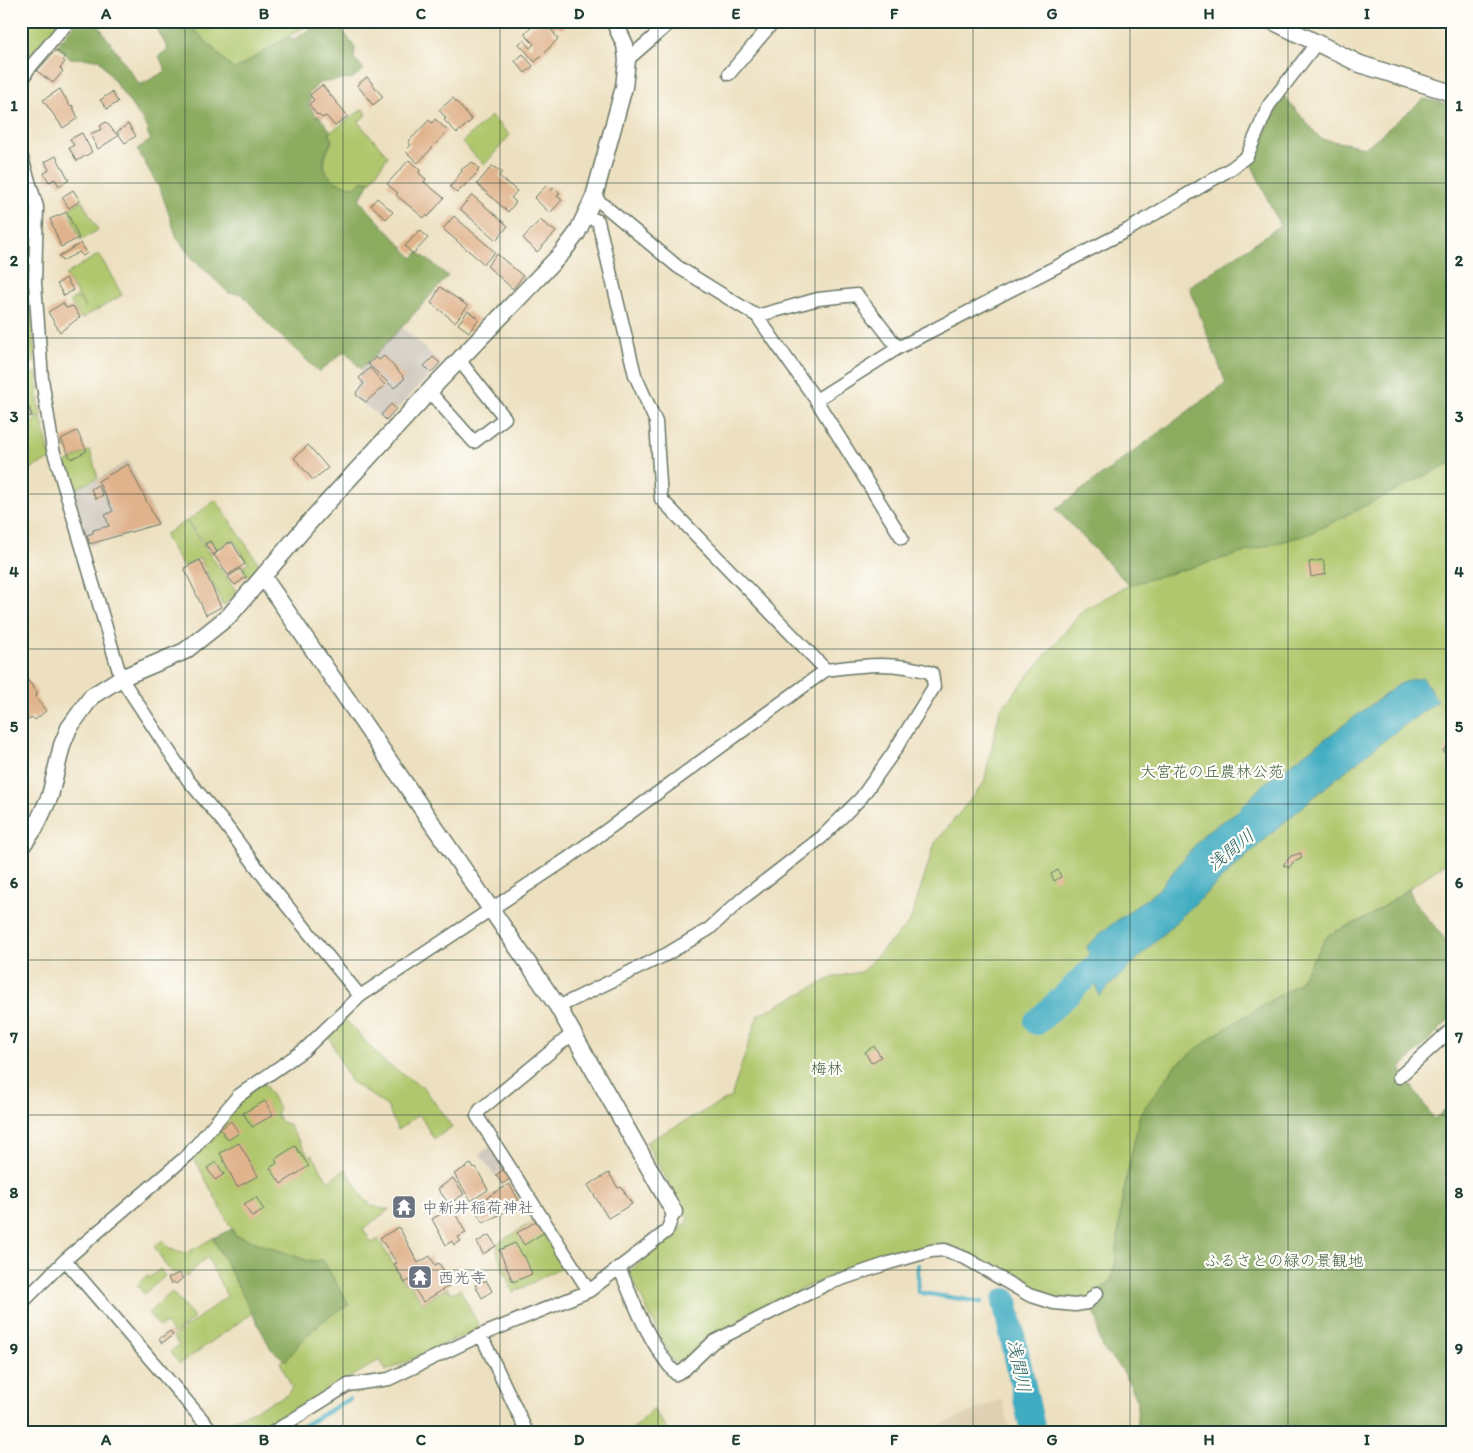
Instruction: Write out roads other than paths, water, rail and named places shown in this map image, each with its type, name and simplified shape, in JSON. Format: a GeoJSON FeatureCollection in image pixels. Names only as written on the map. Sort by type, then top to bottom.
{"type":"FeatureCollection","features":[{"type":"Feature","properties":{"kind":"street"},"geometry":{"type":"LineString","coordinates":[[21,84],[27,71],[69,21]]}},
{"type":"Feature","properties":{"kind":"street"},"geometry":{"type":"LineString","coordinates":[[21,847],[35,828],[50,796],[62,745],[69,728],[92,696],[122,678],[185,652],[229,616],[264,578],[313,518],[429,391],[562,253],[577,233],[594,197],[624,87],[627,60],[625,45],[614,21]]}},
{"type":"Feature","properties":{"kind":"street"},"geometry":{"type":"LineString","coordinates":[[627,60],[672,21]]}},
{"type":"Feature","properties":{"kind":"street"},"geometry":{"type":"LineString","coordinates":[[1272,21],[1360,64],[1452,92]]}},
{"type":"Feature","properties":{"kind":"street"},"geometry":{"type":"LineString","coordinates":[[729,74],[771,22]]}},
{"type":"Feature","properties":{"kind":"street"},"geometry":{"type":"LineString","coordinates":[[816,400],[898,348],[1126,231],[1232,168],[1247,156],[1269,105],[1316,44]]}},
{"type":"Feature","properties":{"kind":"street"},"geometry":{"type":"LineString","coordinates":[[21,156],[37,207],[35,283],[42,379],[53,449],[122,678],[159,738],[188,780],[224,823],[266,881],[360,996]]}},
{"type":"Feature","properties":{"kind":"street"},"geometry":{"type":"LineString","coordinates":[[594,197],[678,266],[757,316],[816,400],[902,538]]}},
{"type":"Feature","properties":{"kind":"street"},"geometry":{"type":"LineString","coordinates":[[586,216],[598,222],[635,375],[656,422],[661,499],[826,670]]}},
{"type":"Feature","properties":{"kind":"street"},"geometry":{"type":"LineString","coordinates":[[757,316],[818,299],[857,295],[898,348]]}},
{"type":"Feature","properties":{"kind":"street"},"geometry":{"type":"LineString","coordinates":[[429,391],[474,442],[505,418],[459,360]]}},
{"type":"Feature","properties":{"kind":"street"},"geometry":{"type":"LineString","coordinates":[[264,578],[558,1007],[674,1212],[667,1231],[589,1290],[481,1335],[389,1379],[348,1384],[273,1432]]}},
{"type":"Feature","properties":{"kind":"street"},"geometry":{"type":"LineString","coordinates":[[21,1304],[65,1260],[188,1155],[238,1096],[304,1050],[360,996],[567,859],[826,670],[880,663],[916,668],[932,673],[934,687],[892,753],[861,798],[822,837],[743,898],[709,929],[668,954],[558,1007]]}},
{"type":"Feature","properties":{"kind":"street"},"geometry":{"type":"LineString","coordinates":[[1399,1077],[1452,1029]]}},
{"type":"Feature","properties":{"kind":"street"},"geometry":{"type":"LineString","coordinates":[[572,1034],[480,1110],[477,1116],[589,1290]]}},
{"type":"Feature","properties":{"kind":"street"},"geometry":{"type":"LineString","coordinates":[[620,1267],[638,1313],[668,1365],[676,1374],[684,1370],[713,1342],[827,1284],[888,1262],[931,1251],[945,1250],[968,1259],[1028,1295],[1054,1303],[1075,1305],[1087,1303],[1096,1293]]}},
{"type":"Feature","properties":{"kind":"street"},"geometry":{"type":"LineString","coordinates":[[65,1260],[213,1432]]}},
{"type":"Feature","properties":{"kind":"street"},"geometry":{"type":"LineString","coordinates":[[481,1335],[528,1432]]}},
{"type":"Feature","properties":{"kind":"water"},"geometry":{"type":"Polygon","coordinates":[[[1423,678],[1438,701],[1305,804],[1221,879],[1099,996],[1087,946],[1107,928],[1158,890],[1206,832],[1238,811],[1265,783],[1398,685],[1412,679],[1423,678]]]}},
{"type":"Feature","properties":{"kind":"waterway","name":"浅間川"},"geometry":{"type":"LineString","coordinates":[[1037,1022],[1118,946]]}},
{"type":"Feature","properties":{"kind":"waterway"},"geometry":{"type":"LineString","coordinates":[[918,1265],[918,1292]]}},
{"type":"Feature","properties":{"kind":"waterway"},"geometry":{"type":"LineString","coordinates":[[922,1293],[981,1302]]}},
{"type":"Feature","properties":{"kind":"waterway","name":"浅間川"},"geometry":{"type":"LineString","coordinates":[[1005,1301],[1033,1432]]}},
{"type":"Feature","properties":{"kind":"waterway"},"geometry":{"type":"LineString","coordinates":[[293,1432],[349,1399]]}},
{"type":"Feature","properties":{"kind":"place","name":"中新井稲荷神社"},"geometry":{"type":"Point","coordinates":[404,1207]}},
{"type":"Feature","properties":{"kind":"place","name":"西光寺"},"geometry":{"type":"Point","coordinates":[420,1277]}},
{"type":"Feature","properties":{"kind":"park label","name":"大宮花の丘農林公苑"},"geometry":{"type":"Point","coordinates":[1212,771]}},
{"type":"Feature","properties":{"kind":"park label","name":"梅林"},"geometry":{"type":"Point","coordinates":[827,1068]}},
{"type":"Feature","properties":{"kind":"park label","name":"ふるさとの緑の景観地"},"geometry":{"type":"Point","coordinates":[1284,1260]}}]}
